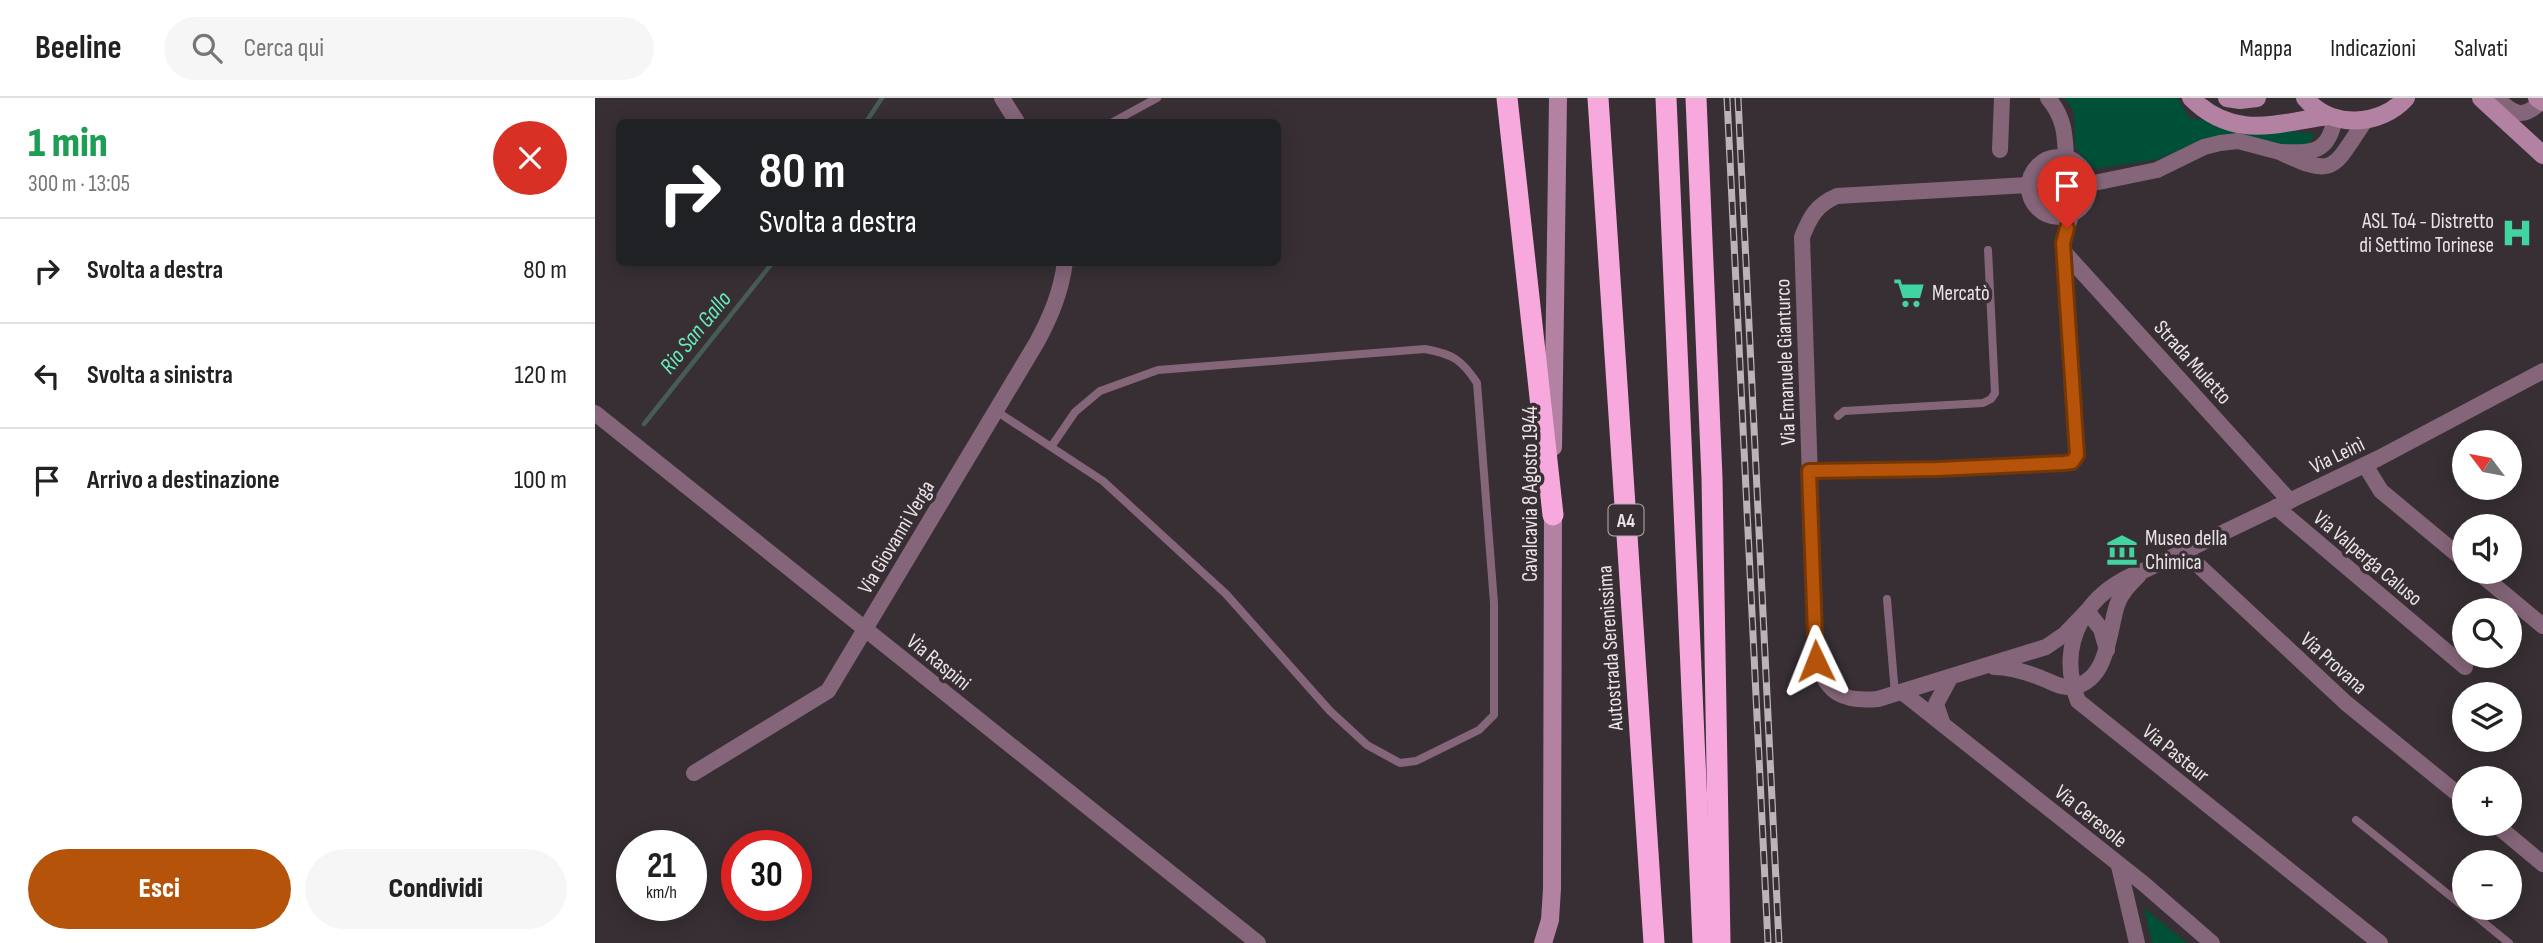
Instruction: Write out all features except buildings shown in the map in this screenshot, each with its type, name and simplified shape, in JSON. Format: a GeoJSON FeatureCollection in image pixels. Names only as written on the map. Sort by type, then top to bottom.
{"type":"FeatureCollection","features":[{"type":"Feature","properties":{"kind":"highway"},"geometry":{"type":"LineString","coordinates":[[1507,98],[1553,514]]}},
{"type":"Feature","properties":{"kind":"highway","name":"Autostrada Serenissima"},"geometry":{"type":"LineString","coordinates":[[1598,98],[1654,943]]}},
{"type":"Feature","properties":{"kind":"highway"},"geometry":{"type":"LineString","coordinates":[[1666,98],[1703,943]]}},
{"type":"Feature","properties":{"kind":"highway"},"geometry":{"type":"LineString","coordinates":[[1696,98],[1712,478],[1720,943]]}},
{"type":"Feature","properties":{"kind":"main road","name":"Cavalcavia 8 Agosto 1944"},"geometry":{"type":"LineString","coordinates":[[1543,943],[1550,920],[1552,889],[1557,98]]}},
{"type":"Feature","properties":{"kind":"main road"},"geometry":{"type":"LineString","coordinates":[[2191,98],[2226,121],[2244,125],[2268,127],[2331,117]]}},
{"type":"Feature","properties":{"kind":"main road"},"geometry":{"type":"LineString","coordinates":[[2227,98],[2257,98]]}},
{"type":"Feature","properties":{"kind":"main road"},"geometry":{"type":"LineString","coordinates":[[2305,98],[2331,117],[2346,121],[2365,121],[2383,115],[2406,98]]}},
{"type":"Feature","properties":{"kind":"main road"},"geometry":{"type":"LineString","coordinates":[[2481,98],[2543,155]]}},
{"type":"Feature","properties":{"kind":"main road","name":"Cavalcavia 8 Agosto 1944"},"geometry":{"type":"LineString","coordinates":[[1552,889],[1556,943]]}},
{"type":"Feature","properties":{"kind":"street"},"geometry":{"type":"LineString","coordinates":[[1002,98],[1015,119]]}},
{"type":"Feature","properties":{"kind":"street"},"geometry":{"type":"LineString","coordinates":[[2000,150],[2002,98]]}},
{"type":"Feature","properties":{"kind":"street"},"geometry":{"type":"LineString","coordinates":[[2048,98],[2058,110],[2064,126],[2066,157]]}},
{"type":"Feature","properties":{"kind":"street"},"geometry":{"type":"LineString","coordinates":[[2496,98],[2517,114],[2525,114],[2541,101]]}},
{"type":"Feature","properties":{"kind":"street"},"geometry":{"type":"LineString","coordinates":[[2280,152],[2306,153],[2325,144],[2332,133],[2331,117]]}},
{"type":"Feature","properties":{"kind":"street"},"geometry":{"type":"LineString","coordinates":[[2089,184],[2157,170],[2203,147],[2220,142],[2238,141],[2280,152],[2315,167],[2328,166],[2341,158],[2365,121]]}},
{"type":"Feature","properties":{"kind":"street"},"geometry":{"type":"LineString","coordinates":[[2066,157],[2082,166],[2089,184],[2085,202],[2063,216],[2039,210],[2033,203],[2028,185],[2040,162],[2048,158],[2066,157]]}},
{"type":"Feature","properties":{"kind":"street","name":"Via Emanuele Gianturco"},"geometry":{"type":"LineString","coordinates":[[1950,678],[1878,699],[1859,701],[1833,691],[1822,678],[1816,661],[1802,237],[1810,216],[1822,202],[1836,196],[2028,185]]}},
{"type":"Feature","properties":{"kind":"street"},"geometry":{"type":"LineString","coordinates":[[2063,216],[2063,248]]}},
{"type":"Feature","properties":{"kind":"street","name":"Strada Muletto"},"geometry":{"type":"LineString","coordinates":[[2063,248],[2283,504]]}},
{"type":"Feature","properties":{"kind":"street","name":"Via Giovanni Verga"},"geometry":{"type":"LineString","coordinates":[[694,772],[828,691],[1054,312],[1065,266]]}},
{"type":"Feature","properties":{"kind":"street","name":"Via Leinì"},"geometry":{"type":"LineString","coordinates":[[2145,570],[2365,465],[2543,371]]}},
{"type":"Feature","properties":{"kind":"street","name":"Via Raspini"},"geometry":{"type":"LineString","coordinates":[[596,415],[1258,943]]}},
{"type":"Feature","properties":{"kind":"street"},"geometry":{"type":"LineString","coordinates":[[2365,465],[2381,491],[2452,550]]}},
{"type":"Feature","properties":{"kind":"street","name":"Via Valperga Caluso"},"geometry":{"type":"LineString","coordinates":[[2283,504],[2452,655]]}},
{"type":"Feature","properties":{"kind":"street","name":"Via Provana"},"geometry":{"type":"LineString","coordinates":[[2183,551],[2346,703],[2452,789]]}},
{"type":"Feature","properties":{"kind":"street"},"geometry":{"type":"LineString","coordinates":[[1942,722],[1936,704],[1950,678],[2054,642],[2115,584],[2124,577],[2145,570]]}},
{"type":"Feature","properties":{"kind":"street"},"geometry":{"type":"LineString","coordinates":[[1988,666],[2008,667],[2063,687],[2072,687],[2094,675],[2107,650],[2122,593],[2145,570]]}},
{"type":"Feature","properties":{"kind":"street"},"geometry":{"type":"LineString","coordinates":[[2492,584],[2543,626]]}},
{"type":"Feature","properties":{"kind":"street"},"geometry":{"type":"LineString","coordinates":[[2087,611],[2101,629],[2107,650]]}},
{"type":"Feature","properties":{"kind":"street"},"geometry":{"type":"LineString","coordinates":[[2072,687],[2072,642],[2075,629],[2087,611]]}},
{"type":"Feature","properties":{"kind":"street","name":"Via Pasteur"},"geometry":{"type":"LineString","coordinates":[[2072,687],[2078,701],[2380,943]]}},
{"type":"Feature","properties":{"kind":"street","name":"Via Ceresole"},"geometry":{"type":"LineString","coordinates":[[1898,693],[1942,722],[2144,884],[2212,943]]}},
{"type":"Feature","properties":{"kind":"street"},"geometry":{"type":"LineString","coordinates":[[2509,836],[2543,864]]}},
{"type":"Feature","properties":{"kind":"street"},"geometry":{"type":"LineString","coordinates":[[2119,866],[2137,943]]}},
{"type":"Feature","properties":{"kind":"lane"},"geometry":{"type":"LineString","coordinates":[[1118,119],[1157,98]]}},
{"type":"Feature","properties":{"kind":"lane"},"geometry":{"type":"LineString","coordinates":[[1809,471],[1937,469],[2072,462],[2077,455],[2063,248]]}},
{"type":"Feature","properties":{"kind":"lane"},"geometry":{"type":"LineString","coordinates":[[1838,416],[1844,411],[1983,403],[1991,399],[1995,393],[1988,250]]}},
{"type":"Feature","properties":{"kind":"lane"},"geometry":{"type":"LineString","coordinates":[[996,411],[1051,447],[1103,481],[1226,594],[1330,711],[1367,745],[1400,763],[1416,761],[1479,730],[1495,715],[1494,603],[1488,496],[1477,383],[1465,365],[1447,352],[1425,349],[1158,370],[1100,391],[1075,412],[1051,447]]}},
{"type":"Feature","properties":{"kind":"lane"},"geometry":{"type":"LineString","coordinates":[[1887,599],[1898,693]]}},
{"type":"Feature","properties":{"kind":"lane"},"geometry":{"type":"LineString","coordinates":[[2356,820],[2452,898]]}},
{"type":"Feature","properties":{"kind":"lane"},"geometry":{"type":"LineString","coordinates":[[2480,920],[2509,943]]}},
{"type":"Feature","properties":{"kind":"green space"},"geometry":{"type":"Polygon","coordinates":[[[2064,98],[2178,98],[2189,118],[2315,134],[2308,145],[2197,142],[2159,159],[2095,169],[2075,148],[2074,111],[2064,98]]]}},
{"type":"Feature","properties":{"kind":"green space"},"geometry":{"type":"Polygon","coordinates":[[[2144,908],[2187,943],[2152,943],[2144,908]]]}},
{"type":"Feature","properties":{"kind":"waterway","name":"Rio San Gallo"},"geometry":{"type":"LineString","coordinates":[[868,119],[882,98]]}},
{"type":"Feature","properties":{"kind":"waterway","name":"Rio San Gallo"},"geometry":{"type":"LineString","coordinates":[[644,424],[770,266]]}},
{"type":"Feature","properties":{"kind":"railway"},"geometry":{"type":"LineString","coordinates":[[1727,98],[1768,943]]}},
{"type":"Feature","properties":{"kind":"railway"},"geometry":{"type":"LineString","coordinates":[[1738,98],[1779,943]]}},
{"type":"Feature","properties":{"kind":"place","name":"ASL To4 - Distretto di Settimo Torinese"},"geometry":{"type":"Point","coordinates":[2517,233]}},
{"type":"Feature","properties":{"kind":"place","name":"Mercatò"},"geometry":{"type":"Point","coordinates":[1909,293]}},
{"type":"Feature","properties":{"kind":"place","name":"Museo della Chimica"},"geometry":{"type":"Point","coordinates":[2122,550]}},
{"type":"Feature","properties":{"kind":"route"},"geometry":{"type":"LineString","coordinates":[[1816,661],[1809,471],[2064,463],[2072,462],[2077,455],[2063,243],[2067,228]]}}]}
